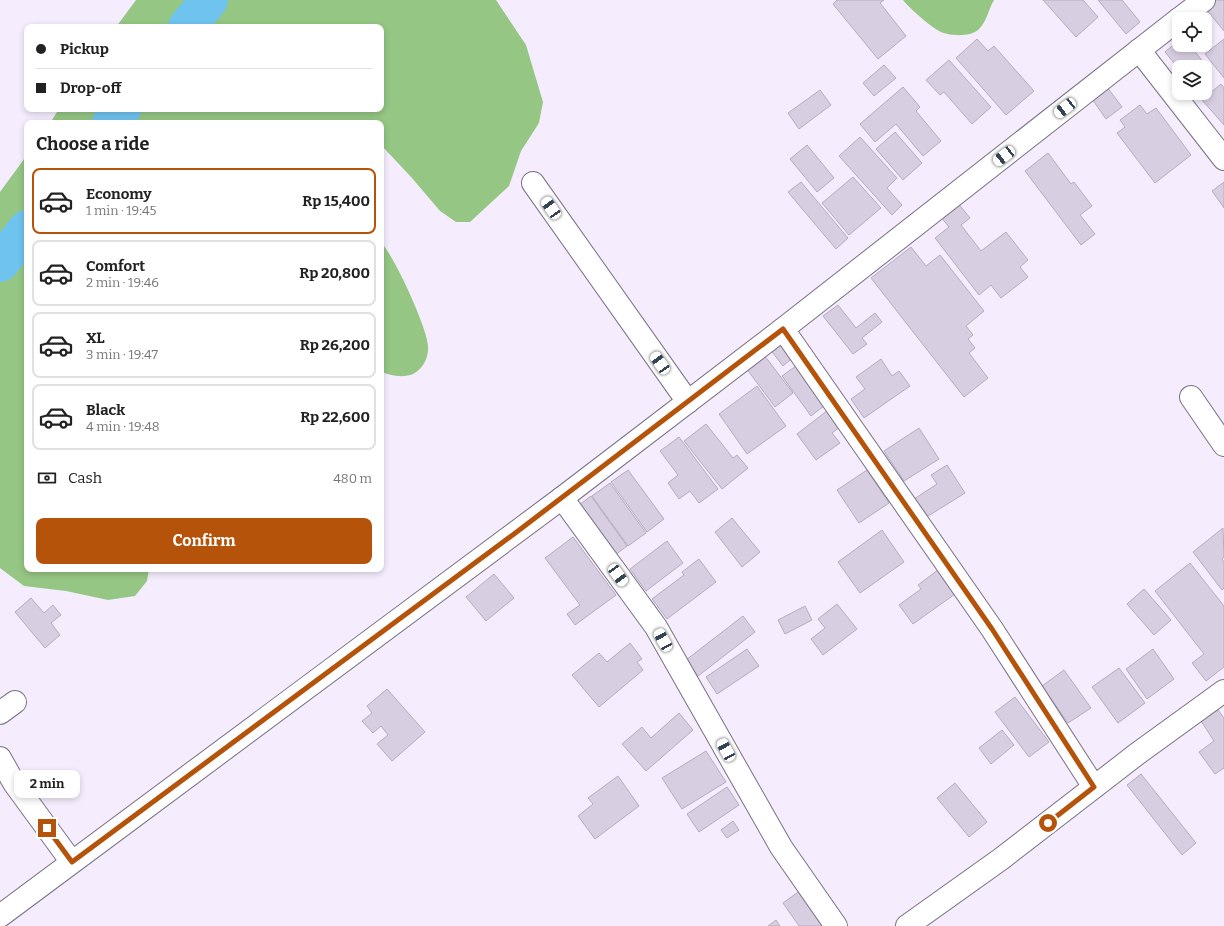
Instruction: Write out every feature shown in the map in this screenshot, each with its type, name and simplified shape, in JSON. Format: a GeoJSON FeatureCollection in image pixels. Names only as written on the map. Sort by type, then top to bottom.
{"type":"FeatureCollection","features":[{"type":"Feature","properties":{"kind":"street"},"geometry":{"type":"LineString","coordinates":[[1188,12],[1204,0]]}},
{"type":"Feature","properties":{"kind":"street"},"geometry":{"type":"LineString","coordinates":[[0,916],[562,498],[783,329],[1172,24]]}},
{"type":"Feature","properties":{"kind":"street"},"geometry":{"type":"LineString","coordinates":[[1139,50],[1224,159]]}},
{"type":"Feature","properties":{"kind":"street"},"geometry":{"type":"LineString","coordinates":[[533,183],[688,402]]}},
{"type":"Feature","properties":{"kind":"street"},"geometry":{"type":"LineString","coordinates":[[783,329],[992,629],[1094,787]]}},
{"type":"Feature","properties":{"kind":"street"},"geometry":{"type":"LineString","coordinates":[[1191,397],[1224,445]]}},
{"type":"Feature","properties":{"kind":"street"},"geometry":{"type":"LineString","coordinates":[[562,498],[656,626],[781,847],[836,926]]}},
{"type":"Feature","properties":{"kind":"street"},"geometry":{"type":"LineString","coordinates":[[907,926],[1001,859],[1094,787],[1224,691]]}},
{"type":"Feature","properties":{"kind":"street"},"geometry":{"type":"LineString","coordinates":[[0,758],[14,783],[72,862]]}},
{"type":"Feature","properties":{"kind":"green space"},"geometry":{"type":"Polygon","coordinates":[[[136,0],[496,0],[526,45],[543,102],[539,123],[521,151],[509,186],[470,222],[456,222],[440,211],[384,148],[384,120],[52,120],[57,112],[384,112],[384,24],[118,24],[136,0]]]}},
{"type":"Feature","properties":{"kind":"green space"},"geometry":{"type":"Polygon","coordinates":[[[903,0],[994,0],[985,20],[978,30],[970,34],[955,35],[937,30],[921,18],[903,0]]]}},
{"type":"Feature","properties":{"kind":"green space"},"geometry":{"type":"Polygon","coordinates":[[[24,159],[24,572],[148,572],[147,581],[135,596],[108,600],[66,591],[24,586],[0,568],[0,192],[24,159]]]}},
{"type":"Feature","properties":{"kind":"green space"},"geometry":{"type":"Polygon","coordinates":[[[384,246],[394,261],[409,292],[422,324],[428,346],[426,358],[417,372],[405,376],[384,372],[384,246]]]}},
{"type":"Feature","properties":{"kind":"building"},"geometry":{"type":"Polygon","coordinates":[[[837,0],[884,0],[880,3],[906,36],[878,59],[833,4],[837,0]]]}},
{"type":"Feature","properties":{"kind":"building"},"geometry":{"type":"Polygon","coordinates":[[[1043,0],[1083,0],[1098,17],[1076,37],[1043,0]]]}},
{"type":"Feature","properties":{"kind":"building"},"geometry":{"type":"Polygon","coordinates":[[[1098,0],[1122,0],[1140,22],[1126,34],[1098,0]]]}},
{"type":"Feature","properties":{"kind":"building"},"geometry":{"type":"Polygon","coordinates":[[[1215,0],[1224,0],[1224,31],[1212,16],[1212,12],[1208,12],[1205,8],[1215,0]]]}},
{"type":"Feature","properties":{"kind":"building"},"geometry":{"type":"Polygon","coordinates":[[[977,39],[988,51],[994,46],[1034,91],[1006,115],[956,58],[977,39]]]}},
{"type":"Feature","properties":{"kind":"building"},"geometry":{"type":"Polygon","coordinates":[[[1224,39],[1224,78],[1212,63],[1212,60],[1210,60],[1205,54],[1208,52],[1212,52],[1212,48],[1224,39]]]}},
{"type":"Feature","properties":{"kind":"building"},"geometry":{"type":"Polygon","coordinates":[[[1172,46],[1172,52],[1195,52],[1202,60],[1172,60],[1165,52],[1172,46]]]}},
{"type":"Feature","properties":{"kind":"building"},"geometry":{"type":"Polygon","coordinates":[[[949,60],[991,107],[972,124],[944,92],[940,95],[926,80],[949,60]]]}},
{"type":"Feature","properties":{"kind":"building"},"geometry":{"type":"Polygon","coordinates":[[[884,65],[896,78],[874,96],[863,83],[884,65]]]}},
{"type":"Feature","properties":{"kind":"building"},"geometry":{"type":"Polygon","coordinates":[[[1221,84],[1224,88],[1224,125],[1202,100],[1212,100],[1212,92],[1221,84]]]}},
{"type":"Feature","properties":{"kind":"building"},"geometry":{"type":"Polygon","coordinates":[[[903,87],[920,107],[916,111],[941,141],[923,156],[896,124],[875,142],[860,124],[903,87]]]}},
{"type":"Feature","properties":{"kind":"building"},"geometry":{"type":"Polygon","coordinates":[[[1107,87],[1122,107],[1106,119],[1092,99],[1107,87]]]}},
{"type":"Feature","properties":{"kind":"building"},"geometry":{"type":"Polygon","coordinates":[[[820,90],[831,105],[799,129],[788,113],[820,90]]]}},
{"type":"Feature","properties":{"kind":"building"},"geometry":{"type":"Polygon","coordinates":[[[1140,105],[1147,114],[1156,108],[1191,155],[1155,183],[1117,133],[1125,127],[1120,120],[1140,105]]]}},
{"type":"Feature","properties":{"kind":"building"},"geometry":{"type":"Polygon","coordinates":[[[895,132],[922,163],[903,180],[876,149],[895,132]]]}},
{"type":"Feature","properties":{"kind":"building"},"geometry":{"type":"Polygon","coordinates":[[[860,137],[897,178],[887,188],[902,205],[892,215],[839,156],[860,137]]]}},
{"type":"Feature","properties":{"kind":"building"},"geometry":{"type":"Polygon","coordinates":[[[807,145],[834,178],[817,192],[790,159],[807,145]]]}},
{"type":"Feature","properties":{"kind":"building"},"geometry":{"type":"Polygon","coordinates":[[[1048,153],[1071,184],[1074,182],[1092,206],[1080,215],[1095,234],[1081,245],[1025,171],[1048,153]]]}},
{"type":"Feature","properties":{"kind":"building"},"geometry":{"type":"Polygon","coordinates":[[[853,177],[881,208],[849,235],[822,203],[853,177]]]}},
{"type":"Feature","properties":{"kind":"building"},"geometry":{"type":"Polygon","coordinates":[[[801,182],[848,238],[836,249],[788,192],[801,182]]]}},
{"type":"Feature","properties":{"kind":"building"},"geometry":{"type":"Polygon","coordinates":[[[1224,182],[1224,208],[1212,191],[1224,182]]]}},
{"type":"Feature","properties":{"kind":"building"},"geometry":{"type":"Polygon","coordinates":[[[957,202],[970,218],[961,225],[981,251],[1006,232],[1028,260],[1020,267],[1028,277],[1001,298],[991,285],[979,295],[935,238],[949,227],[940,216],[957,202]]]}},
{"type":"Feature","properties":{"kind":"building"},"geometry":{"type":"Polygon","coordinates":[[[911,247],[926,266],[940,255],[984,311],[966,326],[973,335],[968,339],[975,348],[969,353],[988,378],[964,397],[871,278],[911,247]]]}},
{"type":"Feature","properties":{"kind":"building"},"geometry":{"type":"Polygon","coordinates":[[[838,305],[856,328],[875,313],[882,322],[862,338],[867,344],[853,354],[823,316],[838,305]]]}},
{"type":"Feature","properties":{"kind":"building"},"geometry":{"type":"Polygon","coordinates":[[[782,339],[796,355],[783,366],[770,349],[782,339]]]}},
{"type":"Feature","properties":{"kind":"building"},"geometry":{"type":"Polygon","coordinates":[[[764,355],[793,393],[775,407],[746,368],[764,355]]]}},
{"type":"Feature","properties":{"kind":"building"},"geometry":{"type":"Polygon","coordinates":[[[881,359],[892,376],[899,371],[910,386],[864,418],[851,399],[865,389],[856,377],[881,359]]]}},
{"type":"Feature","properties":{"kind":"building"},"geometry":{"type":"Polygon","coordinates":[[[800,363],[829,402],[811,416],[782,376],[800,363]]]}},
{"type":"Feature","properties":{"kind":"building"},"geometry":{"type":"Polygon","coordinates":[[[757,386],[786,426],[747,454],[719,414],[757,386]]]}},
{"type":"Feature","properties":{"kind":"building"},"geometry":{"type":"Polygon","coordinates":[[[832,407],[845,423],[832,433],[840,443],[816,460],[797,434],[832,407]]]}},
{"type":"Feature","properties":{"kind":"building"},"geometry":{"type":"Polygon","coordinates":[[[706,424],[733,458],[737,455],[748,468],[722,489],[684,441],[706,424]]]}},
{"type":"Feature","properties":{"kind":"building"},"geometry":{"type":"Polygon","coordinates":[[[919,428],[939,459],[904,481],[884,451],[919,428]]]}},
{"type":"Feature","properties":{"kind":"building"},"geometry":{"type":"Polygon","coordinates":[[[679,437],[718,489],[699,503],[690,491],[679,499],[668,483],[678,475],[660,451],[679,437]]]}},
{"type":"Feature","properties":{"kind":"building"},"geometry":{"type":"Polygon","coordinates":[[[947,465],[965,493],[925,518],[914,499],[937,484],[931,475],[947,465]]]}},
{"type":"Feature","properties":{"kind":"building"},"geometry":{"type":"Polygon","coordinates":[[[628,470],[664,519],[647,532],[611,482],[628,470]]]}},
{"type":"Feature","properties":{"kind":"building"},"geometry":{"type":"Polygon","coordinates":[[[867,470],[889,503],[859,523],[837,490],[867,470]]]}},
{"type":"Feature","properties":{"kind":"building"},"geometry":{"type":"Polygon","coordinates":[[[610,483],[646,533],[628,546],[592,496],[610,483]]]}},
{"type":"Feature","properties":{"kind":"building"},"geometry":{"type":"Polygon","coordinates":[[[591,496],[627,546],[610,559],[574,509],[591,496]]]}},
{"type":"Feature","properties":{"kind":"building"},"geometry":{"type":"Polygon","coordinates":[[[732,518],[760,552],[742,567],[715,532],[732,518]]]}},
{"type":"Feature","properties":{"kind":"building"},"geometry":{"type":"Polygon","coordinates":[[[1223,528],[1224,557],[1222,559],[1224,562],[1224,588],[1222,590],[1193,552],[1223,528]]]}},
{"type":"Feature","properties":{"kind":"building"},"geometry":{"type":"Polygon","coordinates":[[[882,530],[904,562],[860,593],[838,562],[882,530]]]}},
{"type":"Feature","properties":{"kind":"building"},"geometry":{"type":"Polygon","coordinates":[[[573,537],[616,595],[575,625],[567,614],[580,605],[545,558],[573,537]]]}},
{"type":"Feature","properties":{"kind":"building"},"geometry":{"type":"Polygon","coordinates":[[[667,541],[683,563],[646,591],[630,569],[667,541]]]}},
{"type":"Feature","properties":{"kind":"building"},"geometry":{"type":"Polygon","coordinates":[[[699,559],[716,582],[667,619],[652,599],[684,575],[682,572],[699,559]]]}},
{"type":"Feature","properties":{"kind":"building"},"geometry":{"type":"Polygon","coordinates":[[[1190,563],[1224,606],[1224,667],[1206,681],[1192,663],[1204,654],[1155,591],[1190,563]]]}},
{"type":"Feature","properties":{"kind":"building"},"geometry":{"type":"Polygon","coordinates":[[[938,570],[955,594],[913,624],[899,605],[921,589],[918,585],[938,570]]]}},
{"type":"Feature","properties":{"kind":"building"},"geometry":{"type":"Polygon","coordinates":[[[494,574],[514,598],[486,621],[466,597],[494,574]]]}},
{"type":"Feature","properties":{"kind":"building"},"geometry":{"type":"Polygon","coordinates":[[[1144,589],[1171,620],[1154,635],[1127,604],[1144,589]]]}},
{"type":"Feature","properties":{"kind":"building"},"geometry":{"type":"Polygon","coordinates":[[[31,598],[44,613],[53,605],[61,615],[51,623],[60,635],[45,648],[15,612],[31,598]]]}},
{"type":"Feature","properties":{"kind":"building"},"geometry":{"type":"Polygon","coordinates":[[[837,604],[857,629],[823,655],[811,639],[825,628],[818,619],[837,604]]]}},
{"type":"Feature","properties":{"kind":"building"},"geometry":{"type":"Polygon","coordinates":[[[805,606],[812,620],[785,634],[778,620],[805,606]]]}},
{"type":"Feature","properties":{"kind":"building"},"geometry":{"type":"Polygon","coordinates":[[[743,616],[755,632],[698,676],[686,660],[743,616]]]}},
{"type":"Feature","properties":{"kind":"building"},"geometry":{"type":"Polygon","coordinates":[[[630,643],[642,659],[637,662],[643,670],[599,707],[572,675],[599,653],[607,662],[630,643]]]}},
{"type":"Feature","properties":{"kind":"building"},"geometry":{"type":"Polygon","coordinates":[[[747,649],[759,666],[717,694],[706,677],[747,649]]]}},
{"type":"Feature","properties":{"kind":"building"},"geometry":{"type":"Polygon","coordinates":[[[1153,649],[1174,679],[1147,699],[1126,669],[1153,649]]]}},
{"type":"Feature","properties":{"kind":"building"},"geometry":{"type":"Polygon","coordinates":[[[1119,668],[1145,703],[1118,723],[1092,687],[1119,668]]]}},
{"type":"Feature","properties":{"kind":"building"},"geometry":{"type":"Polygon","coordinates":[[[1064,670],[1091,708],[1068,723],[1042,686],[1064,670]]]}},
{"type":"Feature","properties":{"kind":"building"},"geometry":{"type":"Polygon","coordinates":[[[387,689],[425,732],[392,761],[377,744],[388,735],[381,726],[373,733],[362,721],[372,713],[367,706],[387,689]]]}},
{"type":"Feature","properties":{"kind":"building"},"geometry":{"type":"Polygon","coordinates":[[[1015,697],[1049,742],[1029,757],[995,712],[1015,697]]]}},
{"type":"Feature","properties":{"kind":"building"},"geometry":{"type":"Polygon","coordinates":[[[1215,706],[1224,718],[1224,768],[1215,774],[1199,752],[1214,741],[1199,718],[1215,706]]]}},
{"type":"Feature","properties":{"kind":"building"},"geometry":{"type":"Polygon","coordinates":[[[679,713],[693,730],[646,771],[622,744],[642,727],[651,738],[679,713]]]}},
{"type":"Feature","properties":{"kind":"building"},"geometry":{"type":"Polygon","coordinates":[[[1002,730],[1014,745],[991,764],[979,748],[1002,730]]]}},
{"type":"Feature","properties":{"kind":"building"},"geometry":{"type":"Polygon","coordinates":[[[706,751],[726,782],[682,809],[662,778],[706,751]]]}},
{"type":"Feature","properties":{"kind":"building"},"geometry":{"type":"Polygon","coordinates":[[[1141,774],[1196,843],[1182,855],[1127,785],[1141,774]]]}},
{"type":"Feature","properties":{"kind":"building"},"geometry":{"type":"Polygon","coordinates":[[[618,776],[639,806],[595,839],[578,816],[593,804],[588,798],[618,776]]]}},
{"type":"Feature","properties":{"kind":"building"},"geometry":{"type":"Polygon","coordinates":[[[955,783],[987,822],[969,837],[937,798],[955,783]]]}},
{"type":"Feature","properties":{"kind":"building"},"geometry":{"type":"Polygon","coordinates":[[[727,787],[739,805],[699,832],[687,814],[727,787]]]}},
{"type":"Feature","properties":{"kind":"building"},"geometry":{"type":"Polygon","coordinates":[[[733,821],[739,830],[727,838],[721,830],[733,821]]]}},
{"type":"Feature","properties":{"kind":"building"},"geometry":{"type":"Polygon","coordinates":[[[801,890],[826,926],[799,926],[783,903],[801,890]]]}},
{"type":"Feature","properties":{"kind":"building"},"geometry":{"type":"Polygon","coordinates":[[[776,920],[780,926],[768,926],[776,920]]]}},
{"type":"Feature","properties":{"kind":"waterway"},"geometry":{"type":"LineString","coordinates":[[189,24],[209,0]]}},
{"type":"Feature","properties":{"kind":"waterway"},"geometry":{"type":"LineString","coordinates":[[113,120],[120,112]]}},
{"type":"Feature","properties":{"kind":"waterway"},"geometry":{"type":"LineString","coordinates":[[0,263],[24,233]]}},
{"type":"Feature","properties":{"kind":"route"},"geometry":{"type":"LineString","coordinates":[[47,828],[72,862],[514,534],[783,329],[992,629],[1094,787],[1048,823]]}}]}
